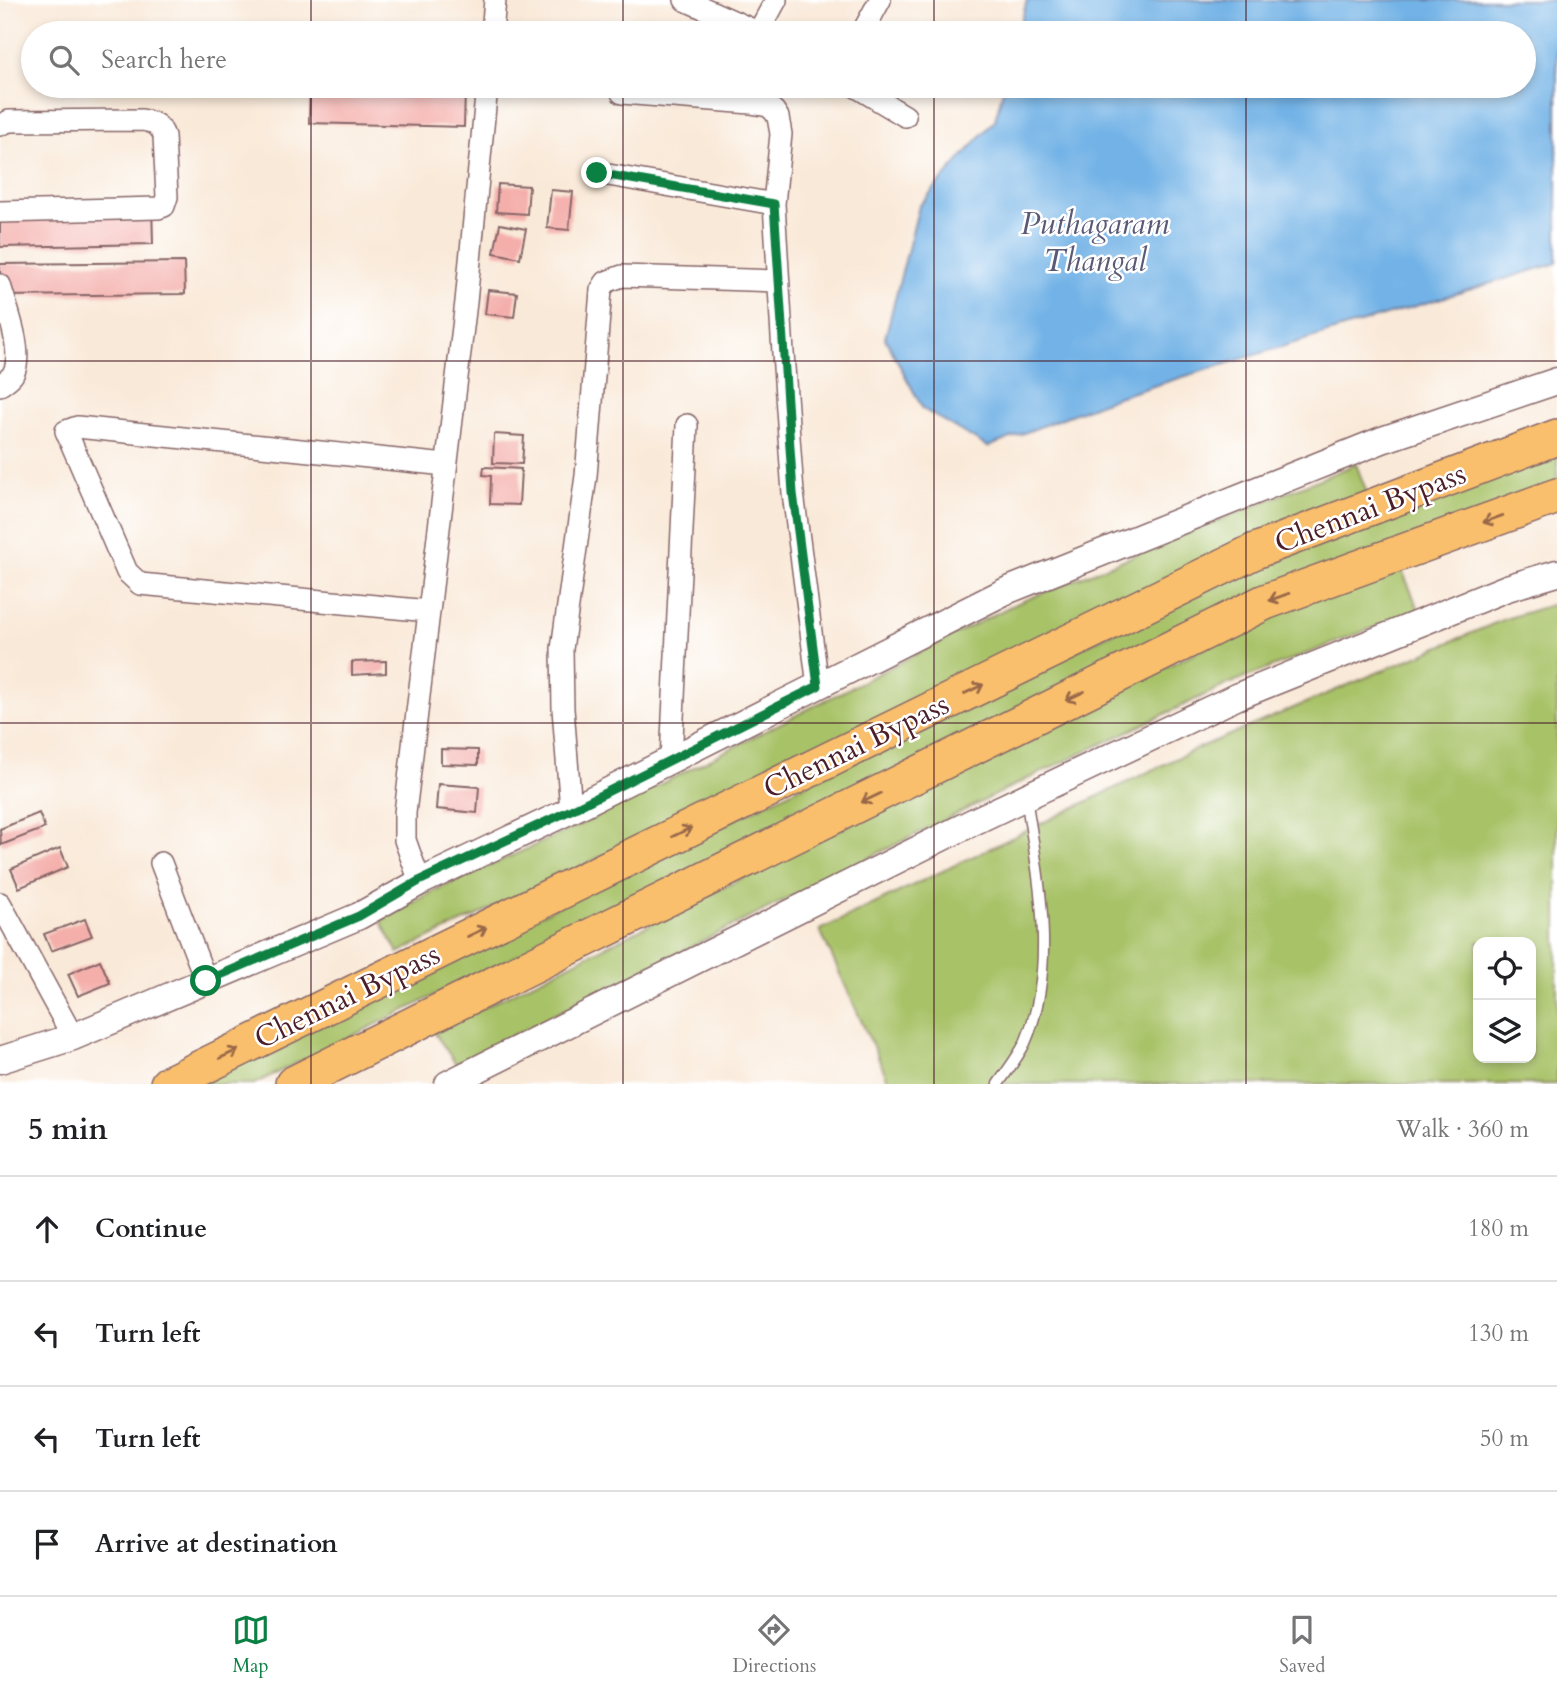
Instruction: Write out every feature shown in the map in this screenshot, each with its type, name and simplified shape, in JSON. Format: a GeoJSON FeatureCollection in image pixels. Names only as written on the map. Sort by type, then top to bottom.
{"type":"FeatureCollection","features":[{"type":"Feature","properties":{"kind":"highway","name":"Chennai Bypass"},"geometry":{"type":"LineString","coordinates":[[168,1084],[1255,551],[1557,437]]}},
{"type":"Feature","properties":{"kind":"highway","name":"Chennai Bypass"},"geometry":{"type":"LineString","coordinates":[[293,1084],[1265,602],[1557,496]]}},
{"type":"Feature","properties":{"kind":"street"},"geometry":{"type":"LineString","coordinates":[[493,21],[495,0]]}},
{"type":"Feature","properties":{"kind":"street"},"geometry":{"type":"LineString","coordinates":[[685,0],[732,21]]}},
{"type":"Feature","properties":{"kind":"street"},"geometry":{"type":"LineString","coordinates":[[765,21],[776,0]]}},
{"type":"Feature","properties":{"kind":"street"},"geometry":{"type":"LineString","coordinates":[[869,21],[880,0]]}},
{"type":"Feature","properties":{"kind":"street"},"geometry":{"type":"LineString","coordinates":[[419,881],[405,840],[405,813],[466,302],[486,98]]}},
{"type":"Feature","properties":{"kind":"street"},"geometry":{"type":"LineString","coordinates":[[686,98],[768,106],[778,117],[780,134],[774,204],[778,281],[793,493],[818,686]]}},
{"type":"Feature","properties":{"kind":"street"},"geometry":{"type":"LineString","coordinates":[[875,98],[905,116]]}},
{"type":"Feature","properties":{"kind":"street"},"geometry":{"type":"LineString","coordinates":[[0,125],[9,121],[153,122],[161,128],[164,136],[167,197],[164,206],[158,208],[0,212]]}},
{"type":"Feature","properties":{"kind":"street"},"geometry":{"type":"LineString","coordinates":[[597,173],[774,204]]}},
{"type":"Feature","properties":{"kind":"street"},"geometry":{"type":"LineString","coordinates":[[571,810],[563,709],[562,649],[586,476],[601,290],[606,282],[622,276],[778,281]]}},
{"type":"Feature","properties":{"kind":"street"},"geometry":{"type":"LineString","coordinates":[[0,285],[17,349],[12,375],[0,385]]}},
{"type":"Feature","properties":{"kind":"street"},"geometry":{"type":"LineString","coordinates":[[0,1060],[73,1037],[359,916],[419,881],[571,810],[1006,591],[1382,440],[1557,381]]}},
{"type":"Feature","properties":{"kind":"street"},"geometry":{"type":"LineString","coordinates":[[671,760],[687,425]]}},
{"type":"Feature","properties":{"kind":"street"},"geometry":{"type":"LineString","coordinates":[[429,611],[140,584],[127,572],[66,431],[77,427],[446,465]]}},
{"type":"Feature","properties":{"kind":"street"},"geometry":{"type":"LineString","coordinates":[[448,1084],[1026,796],[1236,697],[1507,588],[1557,573]]}},
{"type":"Feature","properties":{"kind":"street"},"geometry":{"type":"LineString","coordinates":[[161,863],[206,981]]}},
{"type":"Feature","properties":{"kind":"street"},"geometry":{"type":"LineString","coordinates":[[0,903],[73,1037]]}},
{"type":"Feature","properties":{"kind":"lane"},"geometry":{"type":"LineString","coordinates":[[998,1084],[1024,1045],[1037,1009],[1042,955],[1040,885],[1026,796]]}},
{"type":"Feature","properties":{"kind":"green space"},"geometry":{"type":"Polygon","coordinates":[[[1557,451],[1557,484],[913,762],[254,1084],[199,1084],[1257,561],[1557,451]]]}},
{"type":"Feature","properties":{"kind":"green space"},"geometry":{"type":"Polygon","coordinates":[[[1356,464],[1367,493],[398,953],[381,921],[434,891],[582,824],[1011,606],[1356,464]]]}},
{"type":"Feature","properties":{"kind":"green space"},"geometry":{"type":"Polygon","coordinates":[[[1401,568],[1419,610],[1226,685],[1021,782],[456,1064],[434,1032],[1272,614],[1401,568]]]}},
{"type":"Feature","properties":{"kind":"green space"},"geometry":{"type":"Polygon","coordinates":[[[1557,603],[1557,1084],[890,1084],[820,930],[1196,749],[1505,619],[1557,603]]]}},
{"type":"Feature","properties":{"kind":"water","name":"Puthagaram Thangal"},"geometry":{"type":"Polygon","coordinates":[[[1027,0],[1557,0],[1557,263],[1114,398],[988,447],[923,409],[885,338],[919,206],[995,120],[1001,98],[1536,98],[1536,21],[1021,21],[1027,0]]]}},
{"type":"Feature","properties":{"kind":"building"},"geometry":{"type":"Polygon","coordinates":[[[310,98],[465,98],[464,127],[309,123],[310,98]]]}},
{"type":"Feature","properties":{"kind":"building"},"geometry":{"type":"Polygon","coordinates":[[[498,184],[529,186],[527,214],[496,212],[498,184]]]}},
{"type":"Feature","properties":{"kind":"building"},"geometry":{"type":"Polygon","coordinates":[[[551,190],[573,192],[569,230],[547,228],[551,190]]]}},
{"type":"Feature","properties":{"kind":"building"},"geometry":{"type":"Polygon","coordinates":[[[152,205],[153,244],[0,247],[0,208],[152,205]]]}},
{"type":"Feature","properties":{"kind":"building"},"geometry":{"type":"Polygon","coordinates":[[[500,224],[526,229],[520,258],[494,253],[500,224]]]}},
{"type":"Feature","properties":{"kind":"building"},"geometry":{"type":"Polygon","coordinates":[[[184,262],[185,294],[0,296],[0,264],[184,262]]]}},
{"type":"Feature","properties":{"kind":"building"},"geometry":{"type":"Polygon","coordinates":[[[488,290],[517,293],[514,317],[485,314],[488,290]]]}},
{"type":"Feature","properties":{"kind":"building"},"geometry":{"type":"Polygon","coordinates":[[[494,434],[524,436],[522,464],[493,463],[494,434]]]}},
{"type":"Feature","properties":{"kind":"building"},"geometry":{"type":"Polygon","coordinates":[[[484,467],[521,469],[519,505],[490,504],[491,476],[483,475],[484,467]]]}},
{"type":"Feature","properties":{"kind":"building"},"geometry":{"type":"Polygon","coordinates":[[[386,661],[386,673],[352,675],[352,662],[386,661]]]}},
{"type":"Feature","properties":{"kind":"building"},"geometry":{"type":"Polygon","coordinates":[[[441,749],[478,750],[478,765],[441,764],[441,749]]]}},
{"type":"Feature","properties":{"kind":"building"},"geometry":{"type":"Polygon","coordinates":[[[438,784],[479,787],[477,813],[436,809],[438,784]]]}},
{"type":"Feature","properties":{"kind":"building"},"geometry":{"type":"Polygon","coordinates":[[[39,813],[45,828],[1,845],[0,829],[39,813]]]}},
{"type":"Feature","properties":{"kind":"building"},"geometry":{"type":"Polygon","coordinates":[[[60,848],[68,867],[19,888],[11,869],[60,848]]]}},
{"type":"Feature","properties":{"kind":"building"},"geometry":{"type":"Polygon","coordinates":[[[85,919],[92,936],[51,951],[44,934],[85,919]]]}},
{"type":"Feature","properties":{"kind":"building"},"geometry":{"type":"Polygon","coordinates":[[[100,960],[110,983],[78,996],[68,974],[100,960]]]}},
{"type":"Feature","properties":{"kind":"route"},"geometry":{"type":"LineString","coordinates":[[206,981],[359,916],[419,881],[571,810],[818,686],[793,493],[774,204],[597,173]]}}]}
